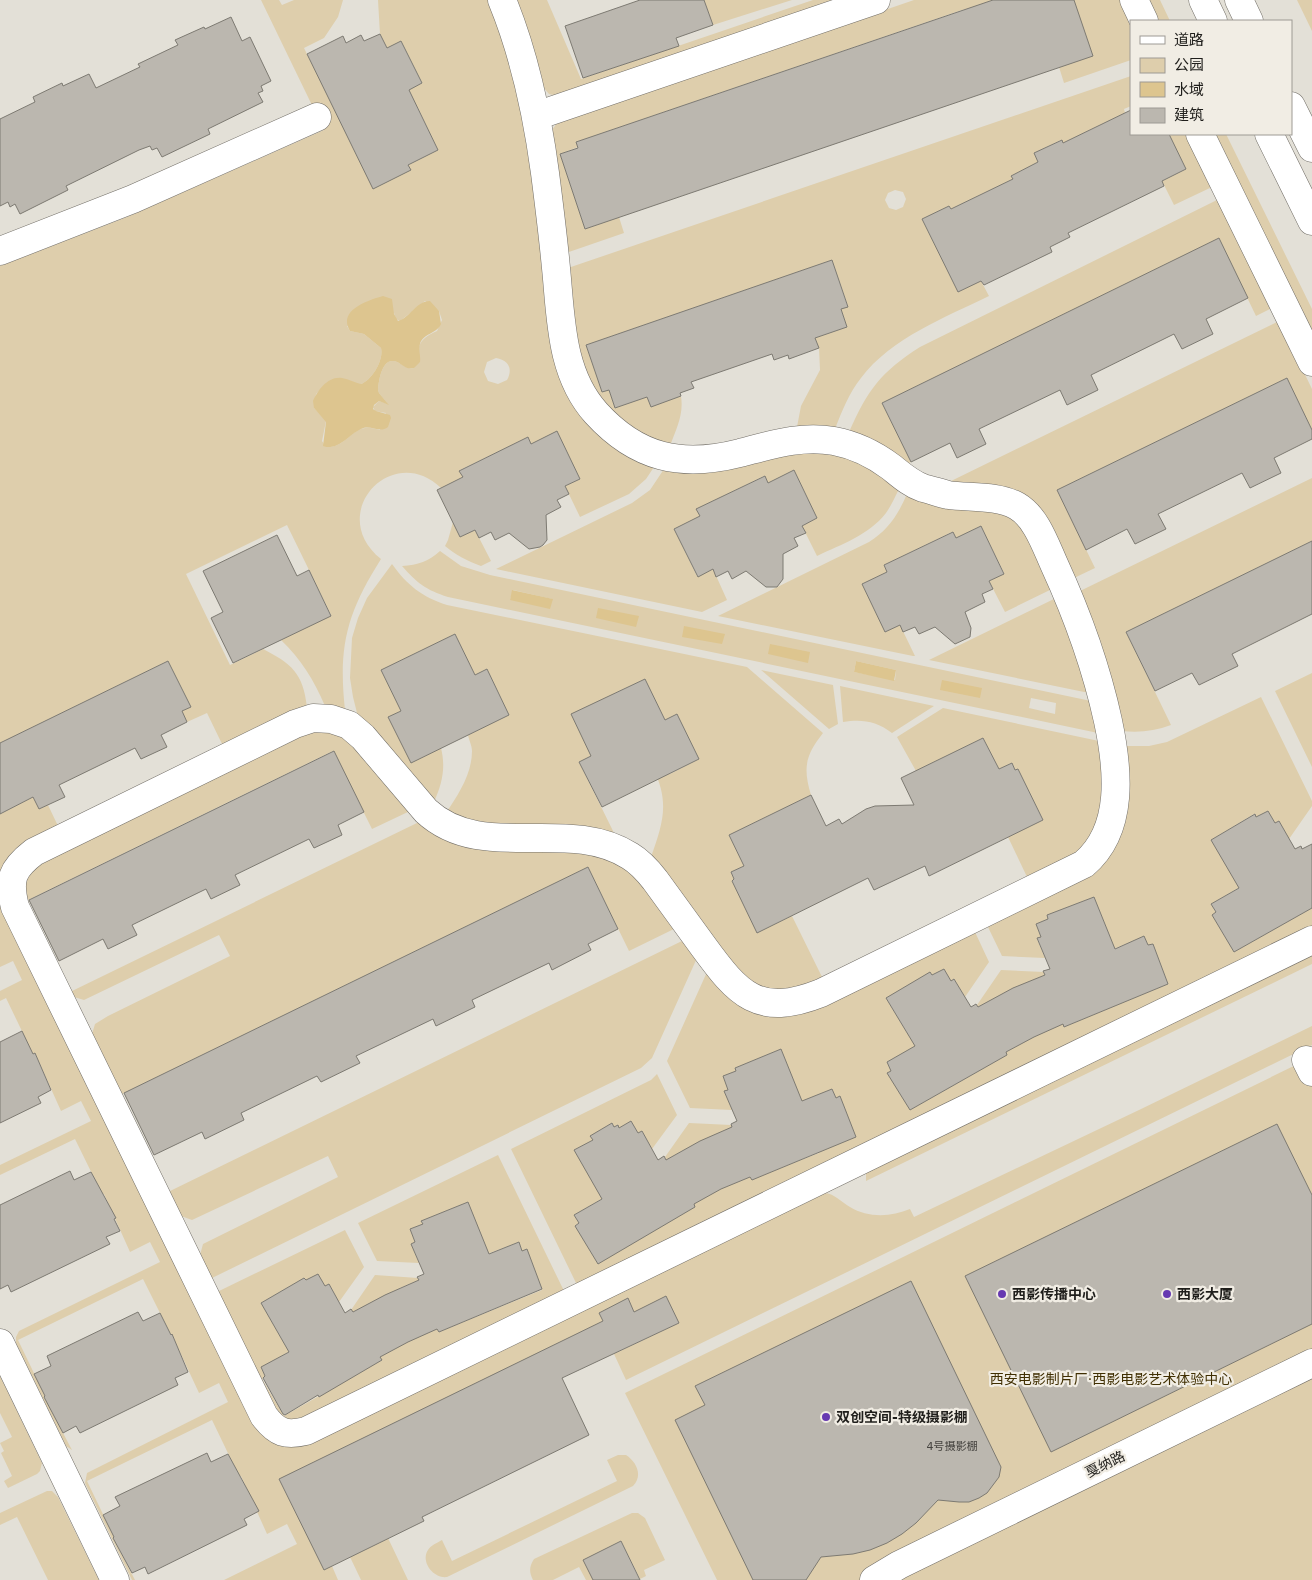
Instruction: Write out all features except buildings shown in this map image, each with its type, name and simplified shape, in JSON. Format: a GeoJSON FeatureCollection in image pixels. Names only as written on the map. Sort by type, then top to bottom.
{"type":"FeatureCollection","features":[{"type":"Feature","properties":{"kind":"street"},"geometry":{"type":"LineString","coordinates":[[502,0],[522,54],[536,116],[545,174],[562,335],[568,362],[581,392],[592,409],[611,428],[632,444],[655,455],[681,459],[709,459],[799,439],[831,440],[872,454],[918,486],[946,494],[998,500],[1020,507],[1033,521],[1068,594],[1094,666],[1108,723],[1113,754],[1116,793],[1114,810],[1099,847],[1084,864],[821,993],[791,1003],[771,1003],[759,1000],[736,987],[721,970],[655,880],[645,868],[630,856],[610,846],[584,840],[478,836],[456,831],[437,822],[426,811],[363,737],[348,725],[331,719],[313,718],[295,724],[34,852],[21,862],[13,875],[11,891],[15,907],[264,1416],[271,1426],[282,1432],[294,1434],[306,1431],[1312,940]]}},
{"type":"Feature","properties":{"kind":"street"},"geometry":{"type":"LineString","coordinates":[[536,116],[876,0]]}},
{"type":"Feature","properties":{"kind":"street"},"geometry":{"type":"LineString","coordinates":[[1134,0],[1144,20]]}},
{"type":"Feature","properties":{"kind":"street"},"geometry":{"type":"LineString","coordinates":[[1203,0],[1213,20]]}},
{"type":"Feature","properties":{"kind":"street"},"geometry":{"type":"LineString","coordinates":[[1238,0],[1248,20]]}},
{"type":"Feature","properties":{"kind":"street"},"geometry":{"type":"LineString","coordinates":[[1292,108],[1312,148]]}},
{"type":"Feature","properties":{"kind":"street"},"geometry":{"type":"LineString","coordinates":[[0,251],[133,199],[317,117]]}},
{"type":"Feature","properties":{"kind":"street"},"geometry":{"type":"LineString","coordinates":[[1200,135],[1312,362]]}},
{"type":"Feature","properties":{"kind":"street"},"geometry":{"type":"LineString","coordinates":[[1269,135],[1312,221]]}},
{"type":"Feature","properties":{"kind":"street"},"geometry":{"type":"LineString","coordinates":[[0,1343],[115,1580]]}},
{"type":"Feature","properties":{"kind":"street","name":"戛纳路"},"geometry":{"type":"LineString","coordinates":[[874,1580],[899,1565],[1312,1363]]}},
{"type":"Feature","properties":{"kind":"green space"},"geometry":{"type":"Polygon","coordinates":[[[261,0],[279,0],[282,5],[294,0],[343,0],[338,17],[324,38],[304,48],[373,188],[410,170],[408,165],[438,150],[418,108],[396,96],[422,83],[401,41],[387,48],[380,34],[378,0],[488,0],[507,46],[529,143],[541,246],[605,440],[624,454],[654,467],[646,479],[629,494],[580,517],[565,486],[580,479],[557,432],[531,444],[528,437],[460,470],[463,477],[441,488],[422,476],[403,473],[386,478],[372,489],[362,504],[360,522],[365,541],[381,559],[360,596],[348,631],[344,648],[343,667],[345,710],[325,706],[306,670],[281,640],[331,615],[287,525],[186,574],[230,665],[263,649],[273,654],[289,665],[299,678],[303,686],[307,707],[223,746],[207,713],[187,722],[182,711],[191,707],[168,661],[0,743],[0,266],[127,217],[324,130],[261,0]],[[425,301],[400,321],[396,319],[394,313],[347,326],[350,331],[364,334],[381,348],[381,358],[373,374],[365,382],[361,384],[328,382],[316,394],[314,408],[326,421],[322,441],[326,447],[338,445],[360,429],[380,430],[386,413],[375,411],[373,407],[379,401],[388,404],[378,390],[379,379],[383,369],[386,364],[394,361],[407,368],[414,368],[419,345],[425,338],[437,331],[442,320],[439,311],[425,301]],[[496,358],[487,362],[484,372],[488,381],[498,384],[507,380],[510,369],[507,363],[496,358]]]}},
{"type":"Feature","properties":{"kind":"green space"},"geometry":{"type":"Polygon","coordinates":[[[515,0],[547,0],[581,79],[813,0],[840,0],[558,96],[549,94],[543,87],[515,0]]]}},
{"type":"Feature","properties":{"kind":"green space"},"geometry":{"type":"Polygon","coordinates":[[[704,0],[792,0],[713,25],[704,0]]]}},
{"type":"Feature","properties":{"kind":"green space"},"geometry":{"type":"Polygon","coordinates":[[[914,0],[1004,0],[962,10],[576,142],[578,147],[560,154],[585,229],[619,217],[624,233],[566,253],[552,130],[557,123],[914,0]]]}},
{"type":"Feature","properties":{"kind":"green space"},"geometry":{"type":"Polygon","coordinates":[[[1074,0],[1120,0],[1130,20],[1130,60],[1064,83],[1059,67],[1074,0]]]}},
{"type":"Feature","properties":{"kind":"green space"},"geometry":{"type":"Polygon","coordinates":[[[1147,0],[1160,0],[1170,20],[1157,20],[1147,0]]]}},
{"type":"Feature","properties":{"kind":"green space"},"geometry":{"type":"Polygon","coordinates":[[[1297,0],[1312,0],[1312,31],[1297,0]]]}},
{"type":"Feature","properties":{"kind":"green space"},"geometry":{"type":"Polygon","coordinates":[[[1130,76],[1130,106],[1124,109],[1125,113],[1063,143],[1061,140],[1034,153],[1038,162],[1011,176],[1013,179],[951,209],[949,206],[922,219],[958,292],[981,281],[989,296],[920,330],[888,351],[861,378],[846,402],[835,429],[797,427],[801,406],[820,370],[819,348],[815,338],[847,327],[841,309],[848,306],[832,260],[586,345],[602,392],[609,390],[615,408],[647,397],[651,407],[681,396],[680,416],[670,446],[649,437],[617,418],[600,400],[590,383],[577,346],[568,268],[1130,76]],[[895,190],[888,193],[885,200],[889,208],[896,210],[903,207],[906,199],[903,192],[895,190]]]}},
{"type":"Feature","properties":{"kind":"green space"},"geometry":{"type":"Polygon","coordinates":[[[1169,135],[1186,135],[1212,187],[1174,205],[1162,181],[1186,169],[1169,135]]]}},
{"type":"Feature","properties":{"kind":"green space"},"geometry":{"type":"Polygon","coordinates":[[[1213,135],[1226,135],[1312,309],[1312,334],[1213,135]]]}},
{"type":"Feature","properties":{"kind":"green space"},"geometry":{"type":"Polygon","coordinates":[[[1219,199],[1272,308],[1256,316],[1219,239],[882,403],[911,462],[907,464],[849,432],[863,404],[877,383],[895,365],[920,347],[1219,199]]]}},
{"type":"Feature","properties":{"kind":"green space"},"geometry":{"type":"Polygon","coordinates":[[[1279,321],[1312,389],[1312,430],[1287,378],[1057,490],[1095,568],[1074,578],[1052,529],[949,482],[1279,321]]]}},
{"type":"Feature","properties":{"kind":"green space"},"geometry":{"type":"Polygon","coordinates":[[[801,451],[836,453],[865,465],[899,489],[886,513],[872,527],[855,538],[817,556],[802,526],[817,518],[794,470],[768,483],[764,476],[697,509],[700,516],[674,529],[697,576],[713,569],[727,600],[702,612],[496,569],[632,503],[650,490],[664,469],[801,451]]]}},
{"type":"Feature","properties":{"kind":"green space"},"geometry":{"type":"Polygon","coordinates":[[[1312,478],[1312,541],[1126,632],[1171,725],[1147,731],[1122,731],[1080,591],[1312,478]]]}},
{"type":"Feature","properties":{"kind":"green space"},"geometry":{"type":"Polygon","coordinates":[[[907,494],[982,508],[1016,520],[1032,544],[1052,589],[1005,612],[989,581],[1004,573],[981,526],[956,538],[952,532],[884,565],[887,572],[862,584],[885,632],[900,625],[915,656],[718,616],[869,542],[892,521],[907,494]]]}},
{"type":"Feature","properties":{"kind":"green space"},"geometry":{"type":"Polygon","coordinates":[[[453,522],[460,537],[475,530],[491,561],[481,566],[462,558],[445,546],[453,522]]]}},
{"type":"Feature","properties":{"kind":"green space"},"geometry":{"type":"Polygon","coordinates":[[[440,551],[461,566],[490,575],[1091,701],[1098,733],[448,597],[422,585],[402,566],[423,562],[440,551]],[[513,590],[510,600],[552,599],[513,590]],[[856,661],[854,672],[895,680],[896,670],[856,661]],[[1031,698],[1029,708],[1055,714],[1056,703],[1031,698]]]}},
{"type":"Feature","properties":{"kind":"green space"},"geometry":{"type":"Polygon","coordinates":[[[392,564],[403,578],[416,589],[430,598],[447,605],[747,667],[823,733],[812,749],[807,762],[807,777],[811,795],[729,835],[744,866],[731,872],[734,879],[732,881],[757,932],[792,916],[823,979],[799,988],[775,990],[759,987],[742,976],[651,857],[659,834],[663,812],[662,791],[653,768],[664,763],[670,774],[699,759],[677,714],[665,720],[645,679],[615,693],[591,756],[579,762],[615,835],[469,822],[446,813],[460,792],[470,768],[472,747],[468,735],[509,715],[487,669],[475,675],[455,634],[381,670],[401,711],[388,717],[411,762],[441,748],[442,776],[434,802],[358,717],[353,697],[350,678],[352,638],[367,598],[392,564]]]}},
{"type":"Feature","properties":{"kind":"green space"},"geometry":{"type":"Polygon","coordinates":[[[1056,598],[1089,693],[929,660],[1056,598]]]}},
{"type":"Feature","properties":{"kind":"green space"},"geometry":{"type":"Polygon","coordinates":[[[761,670],[833,685],[838,724],[829,729],[761,670]]]}},
{"type":"Feature","properties":{"kind":"green space"},"geometry":{"type":"Polygon","coordinates":[[[1312,673],[1312,767],[1275,691],[1312,673]]]}},
{"type":"Feature","properties":{"kind":"green space"},"geometry":{"type":"Polygon","coordinates":[[[840,686],[934,706],[892,733],[869,722],[843,722],[840,686]]]}},
{"type":"Feature","properties":{"kind":"green space"},"geometry":{"type":"Polygon","coordinates":[[[1261,697],[1312,801],[1312,806],[1289,839],[1279,821],[1275,823],[1268,811],[1256,817],[1254,814],[1211,840],[1240,887],[1211,904],[1216,913],[1212,915],[1234,952],[1312,908],[1312,926],[577,1285],[511,1149],[651,1080],[657,1074],[677,1115],[652,1149],[642,1131],[638,1133],[631,1121],[619,1128],[618,1125],[614,1127],[612,1123],[591,1136],[593,1140],[574,1150],[603,1198],[574,1215],[579,1223],[575,1226],[597,1262],[695,1207],[693,1204],[720,1189],[750,1177],[752,1179],[819,1153],[840,1096],[836,1098],[832,1089],[801,1102],[781,1049],[735,1068],[736,1071],[724,1076],[728,1090],[725,1091],[732,1110],[690,1108],[667,1061],[707,972],[748,1009],[975,932],[989,962],[965,997],[954,979],[951,981],[944,969],[886,998],[907,1033],[911,1030],[916,1046],[887,1062],[891,1071],[888,1073],[910,1110],[1007,1055],[1006,1052],[1035,1036],[1063,1024],[1064,1027],[1168,984],[1153,944],[1148,945],[1144,937],[1113,949],[1094,897],[1047,915],[1048,919],[1036,924],[1041,937],[1037,939],[1045,958],[1002,956],[987,925],[1076,882],[1125,746],[1149,746],[1167,742],[1261,697]]]}},
{"type":"Feature","properties":{"kind":"green space"},"geometry":{"type":"Polygon","coordinates":[[[943,708],[1099,741],[1102,770],[1100,816],[1088,843],[1077,854],[1028,879],[1008,837],[1043,820],[1018,769],[1015,770],[1012,763],[999,769],[983,738],[916,771],[897,737],[943,708]]]}},
{"type":"Feature","properties":{"kind":"green space"},"geometry":{"type":"Polygon","coordinates":[[[319,730],[339,733],[357,749],[410,811],[372,829],[333,751],[26,901],[25,885],[31,869],[292,739],[319,730]]]}},
{"type":"Feature","properties":{"kind":"green space"},"geometry":{"type":"Polygon","coordinates":[[[33,797],[39,809],[48,805],[58,826],[22,845],[10,858],[0,878],[0,814],[33,797]]]}},
{"type":"Feature","properties":{"kind":"green space"},"geometry":{"type":"Polygon","coordinates":[[[419,822],[581,852],[610,860],[635,875],[676,928],[629,951],[588,867],[120,1095],[92,1034],[95,1024],[230,956],[219,935],[84,1000],[74,997],[70,992],[419,822]]]}},
{"type":"Feature","properties":{"kind":"green space"},"geometry":{"type":"Polygon","coordinates":[[[0,899],[273,1442],[823,1193],[834,1196],[857,1211],[864,1213],[887,1215],[910,1209],[914,1217],[1312,1026],[1312,1045],[626,1380],[614,1354],[279,1479],[297,1515],[332,1566],[338,1580],[224,1580],[297,1544],[287,1524],[267,1534],[241,1476],[239,1476],[212,1420],[87,1481],[135,1580],[132,1580],[85,1483],[87,1473],[228,1402],[219,1383],[199,1393],[143,1279],[18,1340],[44,1397],[72,1450],[66,1446],[16,1343],[19,1331],[160,1262],[150,1242],[130,1252],[104,1194],[102,1194],[75,1139],[0,1175],[0,1165],[91,1121],[81,1101],[61,1111],[35,1053],[33,1054],[6,998],[0,1001],[0,991],[22,980],[13,961],[0,967],[0,899]],[[627,1299],[599,1313],[618,1352],[679,1323],[634,1312],[627,1299]]]}},
{"type":"Feature","properties":{"kind":"green space"},"geometry":{"type":"Polygon","coordinates":[[[684,940],[697,958],[652,1058],[641,1068],[210,1279],[200,1255],[203,1244],[338,1177],[328,1156],[192,1220],[181,1216],[168,1192],[684,940]]]}},
{"type":"Feature","properties":{"kind":"green space"},"geometry":{"type":"Polygon","coordinates":[[[1312,953],[1312,964],[866,1181],[868,1170],[1312,953]]]}},
{"type":"Feature","properties":{"kind":"green space"},"geometry":{"type":"Polygon","coordinates":[[[1001,970],[1044,972],[1045,975],[978,1007],[977,1005],[1001,970]]]}},
{"type":"Feature","properties":{"kind":"green space","name":"西安电影制片厂·西影电影艺术体验中心"},"geometry":{"type":"Polygon","coordinates":[[[1306,1060],[1312,1072],[1312,1580],[717,1580],[625,1393],[1306,1060]]]}},
{"type":"Feature","properties":{"kind":"green space"},"geometry":{"type":"Polygon","coordinates":[[[689,1123],[731,1125],[732,1127],[688,1157],[684,1150],[666,1160],[665,1157],[689,1123]]]}},
{"type":"Feature","properties":{"kind":"green space"},"geometry":{"type":"Polygon","coordinates":[[[498,1155],[564,1291],[297,1421],[294,1422],[279,1417],[217,1292],[345,1230],[364,1267],[339,1302],[329,1284],[325,1286],[304,1278],[261,1303],[290,1351],[261,1368],[265,1376],[262,1379],[284,1416],[382,1360],[380,1357],[409,1341],[437,1329],[439,1332],[542,1290],[527,1249],[522,1251],[519,1242],[487,1254],[468,1202],[421,1221],[423,1224],[410,1229],[415,1242],[411,1244],[419,1263],[377,1261],[358,1223],[498,1155]]]}},
{"type":"Feature","properties":{"kind":"green space"},"geometry":{"type":"Polygon","coordinates":[[[375,1275],[418,1278],[419,1280],[400,1288],[403,1296],[375,1309],[370,1303],[353,1312],[351,1310],[375,1275]]]}},
{"type":"Feature","properties":{"kind":"green space"},"geometry":{"type":"Polygon","coordinates":[[[0,1376],[42,1463],[37,1474],[8,1488],[4,1481],[12,1476],[1,1453],[4,1451],[0,1443],[12,1437],[0,1413],[0,1376]]]}},
{"type":"Feature","properties":{"kind":"green space"},"geometry":{"type":"Polygon","coordinates":[[[618,1455],[626,1455],[636,1465],[638,1478],[633,1486],[447,1577],[437,1575],[427,1564],[426,1555],[428,1550],[432,1545],[442,1540],[452,1561],[617,1481],[607,1460],[618,1455]]]}},
{"type":"Feature","properties":{"kind":"green space"},"geometry":{"type":"Polygon","coordinates":[[[47,1491],[52,1491],[58,1497],[99,1580],[48,1580],[17,1517],[0,1525],[0,1513],[47,1491]]]}},
{"type":"Feature","properties":{"kind":"green space"},"geometry":{"type":"Polygon","coordinates":[[[632,1513],[638,1513],[645,1518],[665,1560],[644,1570],[646,1576],[640,1579],[621,1541],[584,1560],[593,1580],[586,1580],[579,1567],[553,1580],[533,1580],[530,1570],[534,1559],[632,1513]]]}},
{"type":"Feature","properties":{"kind":"green space"},"geometry":{"type":"Polygon","coordinates":[[[388,1538],[408,1580],[361,1580],[350,1557],[388,1538]]]}},
{"type":"Feature","properties":{"kind":"water"},"geometry":{"type":"Polygon","coordinates":[[[383,296],[392,299],[394,314],[398,321],[406,317],[421,304],[430,301],[439,311],[441,324],[422,340],[419,348],[420,362],[414,368],[404,367],[394,361],[386,364],[383,369],[379,379],[378,390],[389,405],[379,401],[374,405],[373,409],[390,415],[388,427],[381,430],[361,429],[345,441],[332,447],[323,446],[326,422],[314,408],[313,401],[321,388],[332,379],[342,378],[361,384],[373,374],[381,358],[381,348],[364,334],[350,331],[347,324],[348,317],[356,307],[383,296]]]}},
{"type":"Feature","properties":{"kind":"water"},"geometry":{"type":"Polygon","coordinates":[[[512,590],[553,599],[550,609],[510,600],[512,590]]]}},
{"type":"Feature","properties":{"kind":"water"},"geometry":{"type":"Polygon","coordinates":[[[598,608],[639,616],[636,627],[596,618],[598,608]]]}},
{"type":"Feature","properties":{"kind":"water"},"geometry":{"type":"Polygon","coordinates":[[[684,626],[725,634],[722,644],[682,637],[684,626]]]}},
{"type":"Feature","properties":{"kind":"water"},"geometry":{"type":"Polygon","coordinates":[[[770,644],[810,652],[808,663],[768,654],[770,644]]]}},
{"type":"Feature","properties":{"kind":"water"},"geometry":{"type":"Polygon","coordinates":[[[856,661],[896,670],[894,681],[854,672],[856,661]]]}},
{"type":"Feature","properties":{"kind":"water"},"geometry":{"type":"Polygon","coordinates":[[[942,680],[982,688],[980,698],[940,690],[942,680]]]}},
{"type":"Feature","properties":{"kind":"place","name":"西影传播中心"},"geometry":{"type":"Point","coordinates":[1002,1294]}},
{"type":"Feature","properties":{"kind":"place","name":"西影大厦"},"geometry":{"type":"Point","coordinates":[1167,1294]}},
{"type":"Feature","properties":{"kind":"place","name":"双创空间-特级摄影棚"},"geometry":{"type":"Point","coordinates":[826,1417]}}]}
